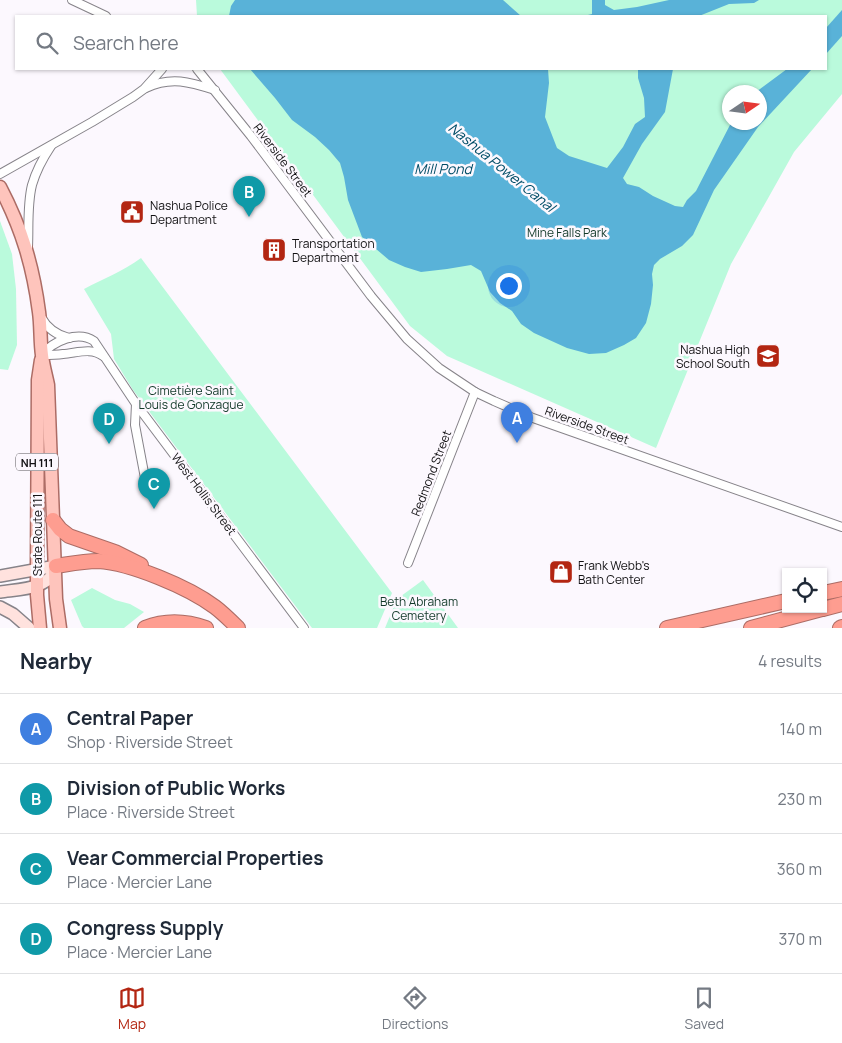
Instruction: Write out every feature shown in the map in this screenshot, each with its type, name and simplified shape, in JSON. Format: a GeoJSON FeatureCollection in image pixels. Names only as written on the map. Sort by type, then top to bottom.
{"type":"FeatureCollection","features":[{"type":"Feature","properties":{"kind":"highway"},"geometry":{"type":"LineString","coordinates":[[53,520],[69,536],[121,554],[210,604],[238,628]]}},
{"type":"Feature","properties":{"kind":"highway"},"geometry":{"type":"LineString","coordinates":[[56,566],[88,562],[109,563],[140,571],[167,581]]}},
{"type":"Feature","properties":{"kind":"highway"},"geometry":{"type":"LineString","coordinates":[[827,592],[842,589]]}},
{"type":"Feature","properties":{"kind":"highway"},"geometry":{"type":"LineString","coordinates":[[667,628],[782,602]]}},
{"type":"Feature","properties":{"kind":"highway"},"geometry":{"type":"LineString","coordinates":[[827,608],[842,604]]}},
{"type":"Feature","properties":{"kind":"highway"},"geometry":{"type":"LineString","coordinates":[[751,628],[808,613]]}},
{"type":"Feature","properties":{"kind":"highway"},"geometry":{"type":"LineString","coordinates":[[145,628],[161,623],[177,622],[206,628]]}},
{"type":"Feature","properties":{"kind":"main road","name":"NH 111"},"geometry":{"type":"LineString","coordinates":[[0,187],[18,225],[34,277],[40,314],[42,355]]}},
{"type":"Feature","properties":{"kind":"main road","name":"State Route 111"},"geometry":{"type":"LineString","coordinates":[[42,355],[48,385],[57,605],[60,628]]}},
{"type":"Feature","properties":{"kind":"main road","name":"State Route 111"},"geometry":{"type":"LineString","coordinates":[[40,628],[36,569],[38,380],[42,355]]}},
{"type":"Feature","properties":{"kind":"main road"},"geometry":{"type":"LineString","coordinates":[[0,576],[56,566],[49,579],[42,584],[0,592]]}},
{"type":"Feature","properties":{"kind":"main road"},"geometry":{"type":"LineString","coordinates":[[0,607],[13,614],[29,628]]}},
{"type":"Feature","properties":{"kind":"street"},"geometry":{"type":"LineString","coordinates":[[72,0],[104,15]]}},
{"type":"Feature","properties":{"kind":"street"},"geometry":{"type":"LineString","coordinates":[[144,89],[161,70]]}},
{"type":"Feature","properties":{"kind":"street","name":"Riverside Street"},"geometry":{"type":"LineString","coordinates":[[198,70],[360,282],[407,339],[439,368],[475,392],[533,418],[842,527]]}},
{"type":"Feature","properties":{"kind":"street"},"geometry":{"type":"LineString","coordinates":[[0,174],[92,122],[144,89],[159,83],[173,81],[192,83],[215,90]]}},
{"type":"Feature","properties":{"kind":"street"},"geometry":{"type":"LineString","coordinates":[[28,254],[32,184],[52,144]]}},
{"type":"Feature","properties":{"kind":"street","name":"West Hollis Street"},"geometry":{"type":"LineString","coordinates":[[40,314],[43,322],[59,335],[71,338],[87,338],[97,345],[136,404],[304,628]]}},
{"type":"Feature","properties":{"kind":"street"},"geometry":{"type":"LineString","coordinates":[[42,355],[53,345],[71,338]]}},
{"type":"Feature","properties":{"kind":"street"},"geometry":{"type":"LineString","coordinates":[[42,355],[62,355],[90,351],[99,353],[106,358]]}},
{"type":"Feature","properties":{"kind":"street","name":"Redmond Street"},"geometry":{"type":"LineString","coordinates":[[408,563],[475,392]]}},
{"type":"Feature","properties":{"kind":"street"},"geometry":{"type":"LineString","coordinates":[[136,404],[135,424],[145,478]]}},
{"type":"Feature","properties":{"kind":"green space","name":"Mine Falls Park"},"geometry":{"type":"Polygon","coordinates":[[[196,0],[842,0],[842,94],[794,152],[731,264],[656,448],[447,356],[410,326],[221,70],[827,70],[827,15],[197,15],[196,0]]]}},
{"type":"Feature","properties":{"kind":"green space"},"geometry":{"type":"Polygon","coordinates":[[[0,221],[12,254],[16,289],[17,345],[8,370],[0,369],[0,221]]]}},
{"type":"Feature","properties":{"kind":"green space","name":"Cimetière Saint Louis de Gonzague"},"geometry":{"type":"Polygon","coordinates":[[[141,258],[392,593],[377,628],[312,628],[133,390],[114,359],[111,334],[84,289],[141,258]]]}},
{"type":"Feature","properties":{"kind":"green space","name":"Beth Abraham Cemetery"},"geometry":{"type":"Polygon","coordinates":[[[423,580],[458,628],[385,628],[397,599],[423,580]]]}},
{"type":"Feature","properties":{"kind":"green space"},"geometry":{"type":"Polygon","coordinates":[[[92,588],[144,612],[124,628],[84,628],[71,600],[92,588]]]}},
{"type":"Feature","properties":{"kind":"water"},"geometry":{"type":"Polygon","coordinates":[[[235,0],[503,0],[520,15],[229,15],[231,6],[235,0]]]}},
{"type":"Feature","properties":{"kind":"water"},"geometry":{"type":"Polygon","coordinates":[[[592,0],[605,0],[605,5],[614,10],[669,0],[759,0],[754,3],[729,4],[702,15],[588,15],[592,14],[592,0]]]}},
{"type":"Feature","properties":{"kind":"water"},"geometry":{"type":"Polygon","coordinates":[[[842,10],[842,36],[827,53],[827,27],[842,10]]]}},
{"type":"Feature","properties":{"kind":"water","name":"Mill Pond"},"geometry":{"type":"Polygon","coordinates":[[[251,70],[548,70],[549,83],[545,117],[557,148],[569,156],[607,168],[623,147],[635,124],[645,117],[644,98],[638,78],[638,70],[673,70],[665,112],[642,144],[623,178],[627,184],[639,187],[675,206],[683,207],[696,191],[727,130],[756,130],[714,190],[693,235],[682,246],[660,259],[654,265],[651,304],[646,323],[636,338],[606,353],[589,354],[567,348],[534,333],[521,324],[512,311],[500,303],[490,292],[481,271],[471,265],[421,272],[389,260],[362,237],[348,200],[340,163],[315,137],[292,120],[251,70]]]}},
{"type":"Feature","properties":{"kind":"water","name":"Mill Pond"},"geometry":{"type":"Polygon","coordinates":[[[786,70],[811,70],[767,117],[767,85],[765,85],[786,70]]]}},
{"type":"Feature","properties":{"kind":"place","name":"Nashua Police Department"},"geometry":{"type":"Point","coordinates":[132,212]}},
{"type":"Feature","properties":{"kind":"place","name":"Division of Public Works"},"geometry":{"type":"Point","coordinates":[249,217]}},
{"type":"Feature","properties":{"kind":"place","name":"Transportation Department"},"geometry":{"type":"Point","coordinates":[274,250]}},
{"type":"Feature","properties":{"kind":"place","name":"Nashua High School South"},"geometry":{"type":"Point","coordinates":[768,356]}},
{"type":"Feature","properties":{"kind":"place","name":"Central Paper"},"geometry":{"type":"Point","coordinates":[517,443]}},
{"type":"Feature","properties":{"kind":"place","name":"Congress Supply"},"geometry":{"type":"Point","coordinates":[109,444]}},
{"type":"Feature","properties":{"kind":"place","name":"Vear Commercial Properties"},"geometry":{"type":"Point","coordinates":[154,509]}},
{"type":"Feature","properties":{"kind":"place","name":"Frank Webb's Bath Center"},"geometry":{"type":"Point","coordinates":[561,572]}},
{"type":"Feature","properties":{"kind":"water label","name":"Nashua Power Canal"},"geometry":{"type":"Point","coordinates":[502,167]}}]}
